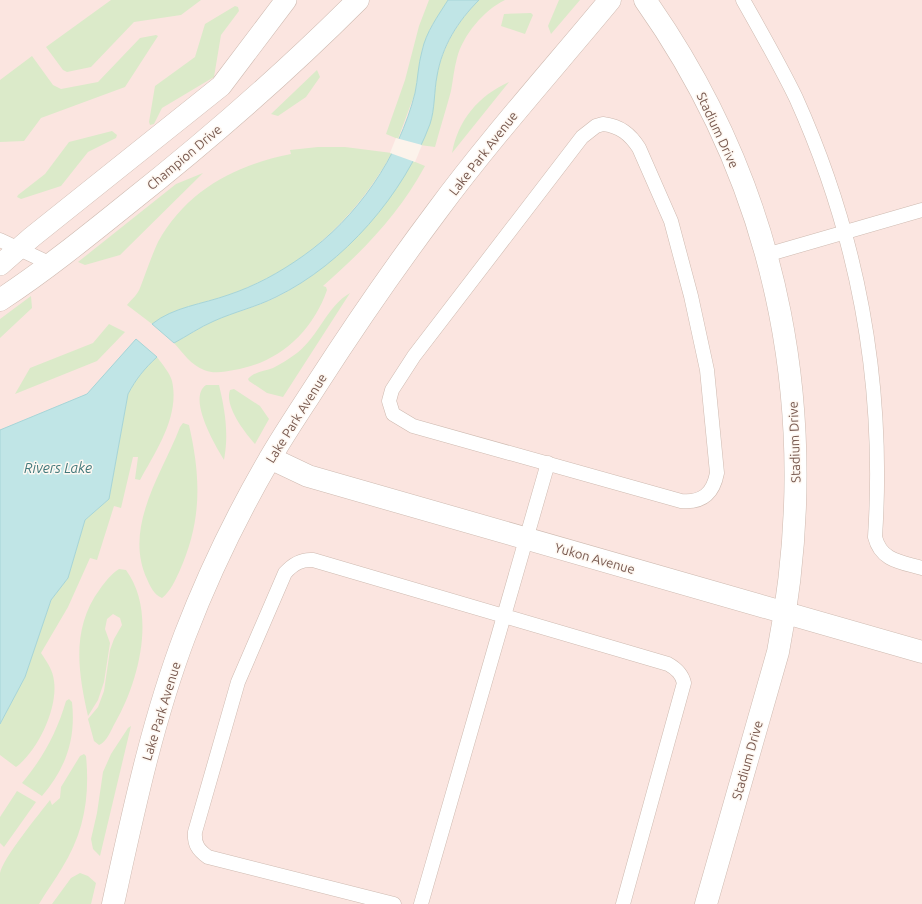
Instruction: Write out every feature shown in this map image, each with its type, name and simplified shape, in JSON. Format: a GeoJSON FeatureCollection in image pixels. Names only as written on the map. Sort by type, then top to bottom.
{"type":"FeatureCollection","features":[{"type":"Feature","properties":{"kind":"street"},"geometry":{"type":"LineString","coordinates":[[0,264],[221,86],[286,0]]}},
{"type":"Feature","properties":{"kind":"street","name":"Champion Drive"},"geometry":{"type":"LineString","coordinates":[[0,300],[51,264],[169,171],[286,69],[358,0]]}},
{"type":"Feature","properties":{"kind":"street","name":"Lake Park Avenue"},"geometry":{"type":"LineString","coordinates":[[113,904],[155,723],[172,671],[203,592],[250,494],[270,458],[334,358],[438,210],[546,74],[610,0]]}},
{"type":"Feature","properties":{"kind":"street","name":"Stadium Drive"},"geometry":{"type":"LineString","coordinates":[[645,0],[687,67],[714,116],[736,165],[766,254],[781,311],[786,344],[796,451],[793,558],[778,652],[706,904]]}},
{"type":"Feature","properties":{"kind":"street","name":"Yukon Avenue"},"geometry":{"type":"LineString","coordinates":[[270,458],[308,476],[922,652]]}},
{"type":"Feature","properties":{"kind":"lane"},"geometry":{"type":"LineString","coordinates":[[743,0],[796,98],[825,171],[845,232],[864,316],[872,360],[878,443],[875,537],[878,548],[884,556],[922,568]]}},
{"type":"Feature","properties":{"kind":"lane"},"geometry":{"type":"LineString","coordinates":[[611,125],[620,128],[634,141],[671,221],[692,296],[707,370],[717,473],[715,483],[701,499],[691,502],[681,501],[548,464],[413,426],[403,422],[393,414],[389,401],[392,390],[414,356],[582,137],[596,126],[611,125]]}},
{"type":"Feature","properties":{"kind":"lane"},"geometry":{"type":"LineString","coordinates":[[766,254],[922,210]]}},
{"type":"Feature","properties":{"kind":"lane"},"geometry":{"type":"LineString","coordinates":[[0,240],[51,264]]}},
{"type":"Feature","properties":{"kind":"lane"},"geometry":{"type":"LineString","coordinates":[[421,904],[548,464]]}},
{"type":"Feature","properties":{"kind":"lane"},"geometry":{"type":"LineString","coordinates":[[394,904],[208,857],[196,846],[195,832],[238,682],[285,573],[291,566],[306,559],[668,664],[683,677],[684,683],[623,904]]}},
{"type":"Feature","properties":{"kind":"shaded area"},"geometry":{"type":"Polygon","coordinates":[[[0,0],[922,0],[922,904],[0,904],[0,0]]]}},
{"type":"Feature","properties":{"kind":"green space"},"geometry":{"type":"Polygon","coordinates":[[[111,0],[201,0],[181,15],[134,22],[91,67],[67,72],[63,70],[46,47],[111,0]]]}},
{"type":"Feature","properties":{"kind":"green space"},"geometry":{"type":"Polygon","coordinates":[[[429,0],[448,0],[431,27],[422,49],[415,93],[398,139],[386,134],[405,80],[419,26],[429,0]]]}},
{"type":"Feature","properties":{"kind":"green space"},"geometry":{"type":"Polygon","coordinates":[[[479,0],[505,0],[489,10],[469,32],[457,58],[451,91],[435,147],[420,145],[432,116],[437,74],[448,43],[458,25],[479,0]]]}},
{"type":"Feature","properties":{"kind":"green space"},"geometry":{"type":"Polygon","coordinates":[[[559,0],[580,0],[551,34],[548,26],[559,0]]]}},
{"type":"Feature","properties":{"kind":"green space"},"geometry":{"type":"Polygon","coordinates":[[[235,6],[238,7],[239,11],[221,35],[214,77],[162,108],[154,124],[150,125],[149,122],[155,86],[195,57],[205,24],[235,6]]]}},
{"type":"Feature","properties":{"kind":"green space"},"geometry":{"type":"Polygon","coordinates":[[[531,13],[533,15],[525,34],[501,26],[504,14],[531,13]]]}},
{"type":"Feature","properties":{"kind":"green space"},"geometry":{"type":"Polygon","coordinates":[[[156,35],[158,36],[125,87],[41,118],[24,141],[0,142],[0,80],[32,56],[53,85],[61,89],[98,82],[140,38],[156,35]]]}},
{"type":"Feature","properties":{"kind":"green space"},"geometry":{"type":"Polygon","coordinates":[[[317,70],[320,77],[306,97],[278,116],[271,114],[317,70]]]}},
{"type":"Feature","properties":{"kind":"green space"},"geometry":{"type":"Polygon","coordinates":[[[509,82],[452,153],[459,130],[471,110],[488,94],[509,82]]]}},
{"type":"Feature","properties":{"kind":"green space"},"geometry":{"type":"Polygon","coordinates":[[[112,131],[117,135],[116,138],[88,152],[61,186],[21,199],[17,197],[45,174],[69,142],[112,131]]]}},
{"type":"Feature","properties":{"kind":"green space"},"geometry":{"type":"Polygon","coordinates":[[[318,147],[345,147],[392,153],[361,200],[344,220],[325,238],[282,270],[257,283],[231,294],[180,309],[160,318],[152,324],[127,305],[139,290],[158,242],[183,208],[198,194],[232,173],[251,165],[291,154],[290,150],[318,147]]]}},
{"type":"Feature","properties":{"kind":"green space"},"geometry":{"type":"Polygon","coordinates":[[[413,161],[425,166],[404,200],[380,230],[353,259],[323,286],[326,287],[327,290],[321,305],[303,332],[291,344],[265,361],[250,366],[215,372],[199,368],[174,343],[214,321],[262,304],[277,297],[318,271],[337,256],[371,221],[400,182],[413,161]]]}},
{"type":"Feature","properties":{"kind":"green space"},"geometry":{"type":"Polygon","coordinates":[[[203,173],[120,255],[85,265],[78,262],[176,184],[203,173]]]}},
{"type":"Feature","properties":{"kind":"green space"},"geometry":{"type":"Polygon","coordinates":[[[350,293],[283,397],[267,393],[249,381],[248,379],[253,375],[273,368],[297,353],[305,346],[335,305],[350,293]]]}},
{"type":"Feature","properties":{"kind":"green space"},"geometry":{"type":"Polygon","coordinates":[[[31,296],[32,308],[0,338],[0,319],[31,296]]]}},
{"type":"Feature","properties":{"kind":"green space"},"geometry":{"type":"Polygon","coordinates":[[[109,324],[125,332],[97,361],[15,394],[30,368],[93,343],[109,324]]]}},
{"type":"Feature","properties":{"kind":"green space"},"geometry":{"type":"Polygon","coordinates":[[[157,357],[168,372],[172,381],[174,394],[170,420],[159,445],[140,480],[135,479],[138,457],[133,457],[121,508],[114,506],[97,560],[90,558],[68,607],[41,653],[49,666],[54,681],[53,704],[50,716],[39,740],[32,751],[16,767],[0,755],[0,724],[25,677],[51,600],[68,578],[85,520],[109,499],[128,394],[141,374],[157,357]]]}},
{"type":"Feature","properties":{"kind":"green space"},"geometry":{"type":"Polygon","coordinates":[[[206,385],[219,385],[226,422],[224,460],[209,433],[201,410],[201,391],[206,385]]]}},
{"type":"Feature","properties":{"kind":"green space"},"geometry":{"type":"Polygon","coordinates":[[[234,389],[260,406],[269,419],[255,444],[236,419],[230,404],[230,390],[234,389]]]}},
{"type":"Feature","properties":{"kind":"green space"},"geometry":{"type":"Polygon","coordinates":[[[183,423],[189,425],[196,463],[196,516],[187,552],[180,570],[170,589],[162,598],[155,593],[151,587],[141,559],[140,540],[142,520],[155,482],[183,423]]]}},
{"type":"Feature","properties":{"kind":"green space"},"geometry":{"type":"Polygon","coordinates":[[[119,569],[126,570],[135,587],[141,606],[141,647],[137,668],[124,706],[108,736],[99,745],[94,741],[88,719],[98,707],[104,691],[110,650],[122,625],[120,618],[113,614],[107,619],[105,629],[110,643],[104,682],[98,700],[88,716],[84,700],[79,651],[84,619],[91,604],[106,581],[119,569]]]}},
{"type":"Feature","properties":{"kind":"green space"},"geometry":{"type":"Polygon","coordinates":[[[69,699],[72,702],[73,716],[71,741],[68,752],[57,775],[42,796],[22,783],[43,754],[54,734],[66,701],[69,699]]]}},
{"type":"Feature","properties":{"kind":"green space"},"geometry":{"type":"Polygon","coordinates":[[[131,726],[100,856],[93,849],[91,839],[97,813],[103,772],[111,754],[128,728],[131,726]]]}},
{"type":"Feature","properties":{"kind":"green space"},"geometry":{"type":"Polygon","coordinates":[[[84,754],[86,756],[87,771],[86,800],[84,814],[76,842],[70,855],[39,904],[0,904],[0,873],[2,866],[22,836],[50,800],[52,805],[60,798],[61,787],[80,756],[84,754]]]}},
{"type":"Feature","properties":{"kind":"green space"},"geometry":{"type":"Polygon","coordinates":[[[17,791],[36,802],[4,847],[0,843],[0,817],[17,791]]]}},
{"type":"Feature","properties":{"kind":"green space"},"geometry":{"type":"Polygon","coordinates":[[[80,873],[88,876],[96,883],[91,904],[52,904],[71,878],[80,873]]]}},
{"type":"Feature","properties":{"kind":"water"},"geometry":{"type":"Polygon","coordinates":[[[448,0],[479,0],[458,25],[447,44],[439,65],[430,124],[419,150],[405,176],[388,201],[348,246],[325,266],[301,283],[268,301],[209,323],[174,343],[152,324],[160,318],[188,306],[218,298],[257,283],[285,268],[323,241],[358,205],[387,163],[398,140],[408,117],[415,93],[426,37],[448,0]]]}},
{"type":"Feature","properties":{"kind":"water","name":"Rivers Lake"},"geometry":{"type":"Polygon","coordinates":[[[136,339],[157,357],[141,374],[128,394],[109,499],[85,520],[68,578],[51,600],[25,677],[0,724],[0,430],[87,394],[136,339]]]}},
{"type":"Feature","properties":{"kind":"pier"},"geometry":{"type":"Polygon","coordinates":[[[396,138],[422,145],[415,162],[390,153],[396,138]]]}}]}
